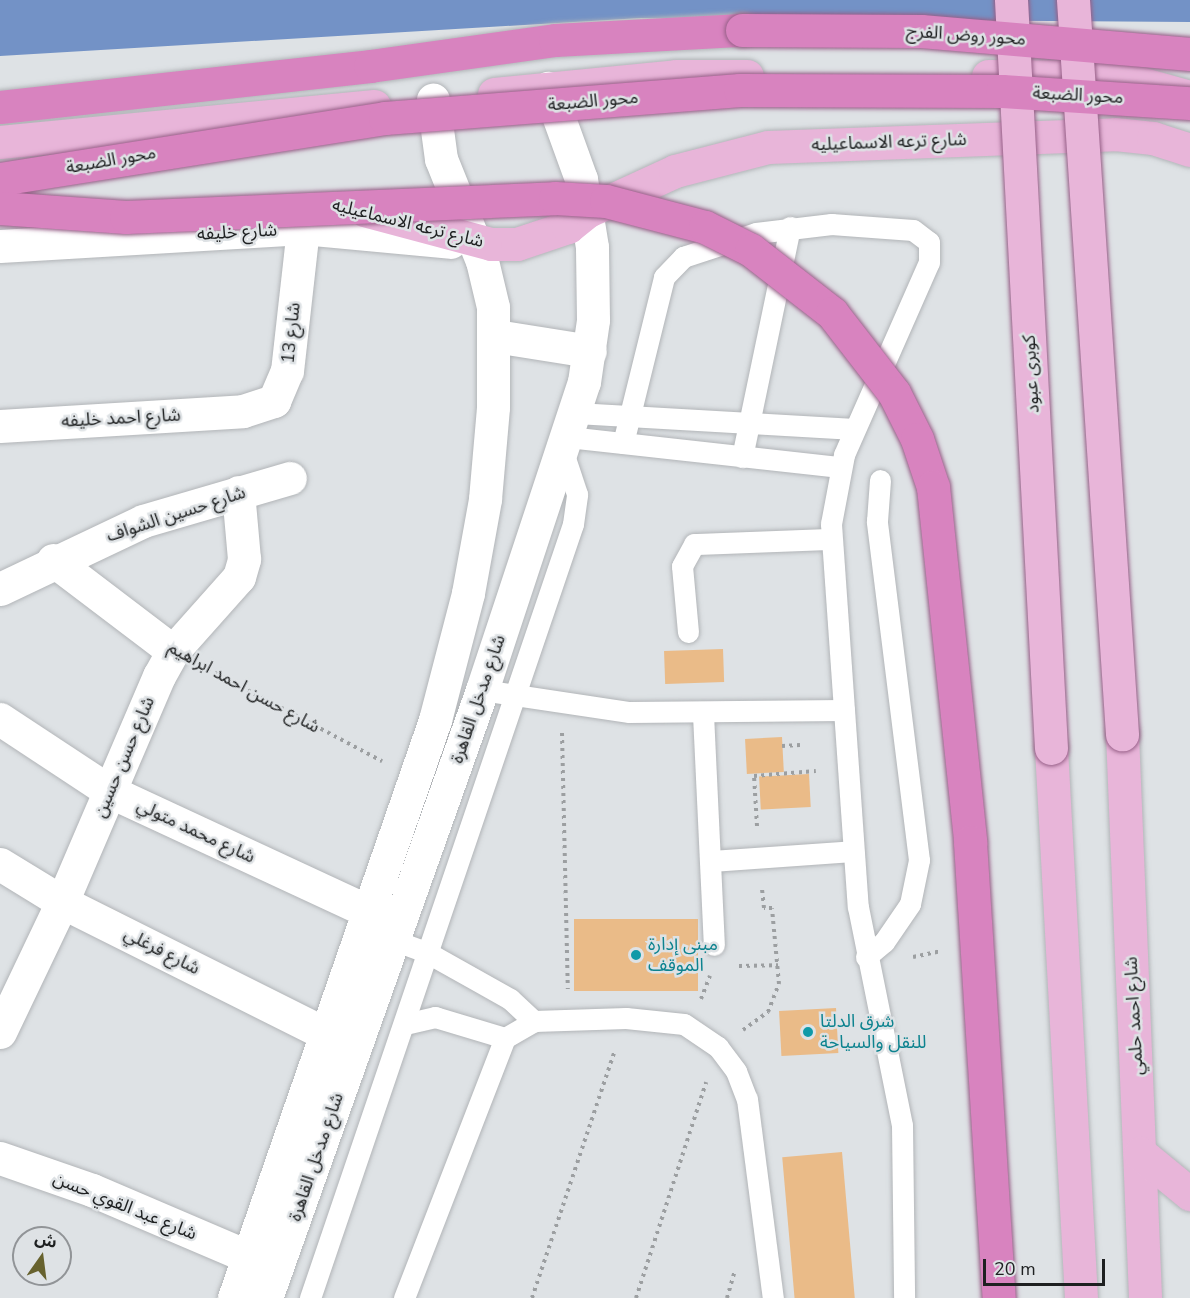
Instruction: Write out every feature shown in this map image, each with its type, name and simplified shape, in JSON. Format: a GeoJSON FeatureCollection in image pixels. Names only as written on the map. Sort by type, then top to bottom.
{"type":"FeatureCollection","features":[{"type":"Feature","properties":{"kind":"highway","name":"محور روض الفرج"},"geometry":{"type":"LineString","coordinates":[[0,107],[370,66],[555,40],[742,30],[921,31],[1190,54]]}},
{"type":"Feature","properties":{"kind":"highway","name":"محور الضبعة"},"geometry":{"type":"LineString","coordinates":[[0,179],[385,118],[740,90],[1002,91],[1190,103]]}},
{"type":"Feature","properties":{"kind":"highway"},"geometry":{"type":"LineString","coordinates":[[0,208],[126,216],[555,198],[606,201],[656,211],[742,245],[793,279],[832,313],[866,351],[894,393],[917,439],[933,487],[970,842],[999,1298]]}},
{"type":"Feature","properties":{"kind":"main road","name":"كوبرى عبود"},"geometry":{"type":"LineString","coordinates":[[1011,0],[1081,1298]]}},
{"type":"Feature","properties":{"kind":"main road","name":"شارع احمد حلمي"},"geometry":{"type":"LineString","coordinates":[[1073,0],[1122,734],[1144,1298]]}},
{"type":"Feature","properties":{"kind":"main road"},"geometry":{"type":"LineString","coordinates":[[0,142],[676,76],[1118,77],[1190,97]]}},
{"type":"Feature","properties":{"kind":"main road","name":"شارع ترعه الاسماعيليه"},"geometry":{"type":"LineString","coordinates":[[0,220],[295,202],[358,208],[491,244],[544,239],[588,211],[675,171],[768,147],[1115,134],[1153,138],[1190,150]]}},
{"type":"Feature","properties":{"kind":"main road"},"geometry":{"type":"LineString","coordinates":[[1140,1153],[1190,1194]]}},
{"type":"Feature","properties":{"kind":"street","name":"شارع مدخل القاهرة"},"geometry":{"type":"LineString","coordinates":[[266,1298],[482,690],[569,434],[590,351],[594,283],[588,211],[572,148],[548,88]]}},
{"type":"Feature","properties":{"kind":"street","name":"شارع مدخل القاهرة"},"geometry":{"type":"LineString","coordinates":[[234,1298],[414,778],[453,657],[479,530],[489,468],[495,336],[488,283],[441,159],[433,100]]}},
{"type":"Feature","properties":{"kind":"street","name":"شارع خليفه"},"geometry":{"type":"LineString","coordinates":[[0,246],[303,228],[362,231],[433,243],[472,238]]}},
{"type":"Feature","properties":{"kind":"street","name":"شارع 13"},"geometry":{"type":"LineString","coordinates":[[243,411],[260,409],[284,387],[303,228]]}},
{"type":"Feature","properties":{"kind":"street"},"geometry":{"type":"LineString","coordinates":[[495,336],[590,351]]}},
{"type":"Feature","properties":{"kind":"street","name":"شارع احمد خليفه"},"geometry":{"type":"LineString","coordinates":[[0,426],[243,411]]}},
{"type":"Feature","properties":{"kind":"street","name":"شارع حسين الشواف"},"geometry":{"type":"LineString","coordinates":[[0,589],[53,560],[143,521],[290,478]]}},
{"type":"Feature","properties":{"kind":"street","name":"شارع حسن حسين"},"geometry":{"type":"LineString","coordinates":[[0,1032],[62,902],[109,791],[173,651],[239,577],[244,559],[238,492]]}},
{"type":"Feature","properties":{"kind":"street","name":"شارع حسن احمد ابراهيم"},"geometry":{"type":"LineString","coordinates":[[53,560],[173,651]]}},
{"type":"Feature","properties":{"kind":"street","name":"شارع محمد متولي"},"geometry":{"type":"LineString","coordinates":[[0,719],[109,791],[368,911]]}},
{"type":"Feature","properties":{"kind":"street","name":"شارع فرغلي"},"geometry":{"type":"LineString","coordinates":[[0,864],[62,902],[326,1034]]}},
{"type":"Feature","properties":{"kind":"street","name":"شارع عبد القوي حسن"},"geometry":{"type":"LineString","coordinates":[[0,1158],[92,1190],[249,1257]]}},
{"type":"Feature","properties":{"kind":"lane"},"geometry":{"type":"LineString","coordinates":[[623,443],[669,269],[691,252],[790,227],[872,225],[913,230],[925,236],[932,248],[840,467],[831,539],[853,851],[867,961],[902,1125],[904,1298]]}},
{"type":"Feature","properties":{"kind":"lane"},"geometry":{"type":"LineString","coordinates":[[742,457],[790,227]]}},
{"type":"Feature","properties":{"kind":"lane"},"geometry":{"type":"LineString","coordinates":[[569,434],[630,416],[855,429]]}},
{"type":"Feature","properties":{"kind":"lane"},"geometry":{"type":"LineString","coordinates":[[569,434],[623,443],[840,467]]}},
{"type":"Feature","properties":{"kind":"lane"},"geometry":{"type":"LineString","coordinates":[[310,1298],[405,1024],[576,509],[569,434]]}},
{"type":"Feature","properties":{"kind":"lane"},"geometry":{"type":"LineString","coordinates":[[867,961],[884,942],[910,904],[919,860],[877,521],[880,480]]}},
{"type":"Feature","properties":{"kind":"lane"},"geometry":{"type":"LineString","coordinates":[[688,632],[682,566],[694,544],[831,539]]}},
{"type":"Feature","properties":{"kind":"lane"},"geometry":{"type":"LineString","coordinates":[[482,690],[561,705],[703,714],[844,710]]}},
{"type":"Feature","properties":{"kind":"lane"},"geometry":{"type":"LineString","coordinates":[[703,714],[714,945]]}},
{"type":"Feature","properties":{"kind":"lane"},"geometry":{"type":"LineString","coordinates":[[711,861],[853,851]]}},
{"type":"Feature","properties":{"kind":"lane"},"geometry":{"type":"LineString","coordinates":[[393,940],[428,953],[510,999],[534,1021]]}},
{"type":"Feature","properties":{"kind":"lane"},"geometry":{"type":"LineString","coordinates":[[405,1024],[435,1017],[505,1038]]}},
{"type":"Feature","properties":{"kind":"lane"},"geometry":{"type":"LineString","coordinates":[[404,1298],[505,1038],[534,1021],[626,1018],[684,1024],[718,1047],[736,1071],[747,1099],[773,1298]]}},
{"type":"Feature","properties":{"kind":"path","name":"شارع حسن احمد ابراهيم"},"geometry":{"type":"LineString","coordinates":[[173,651],[414,778]]}},
{"type":"Feature","properties":{"kind":"path"},"geometry":{"type":"LineString","coordinates":[[561,705],[568,1019]]}},
{"type":"Feature","properties":{"kind":"path"},"geometry":{"type":"LineString","coordinates":[[636,1298],[718,1047],[768,1012],[777,994],[778,964],[772,908],[764,908],[754,776],[848,769]]}},
{"type":"Feature","properties":{"kind":"path"},"geometry":{"type":"LineString","coordinates":[[684,1024],[702,997],[712,966],[714,945]]}},
{"type":"Feature","properties":{"kind":"path"},"geometry":{"type":"LineString","coordinates":[[867,961],[950,949]]}},
{"type":"Feature","properties":{"kind":"path"},"geometry":{"type":"LineString","coordinates":[[712,966],[778,964]]}},
{"type":"Feature","properties":{"kind":"path"},"geometry":{"type":"LineString","coordinates":[[532,1298],[626,1018]]}},
{"type":"Feature","properties":{"kind":"water"},"geometry":{"type":"Polygon","coordinates":[[[0,0],[1190,0],[1190,22],[641,18],[0,56],[0,0]]]}},
{"type":"Feature","properties":{"kind":"building"},"geometry":{"type":"Polygon","coordinates":[[[723,649],[724,682],[665,684],[664,651],[723,649]]]}},
{"type":"Feature","properties":{"kind":"building"},"geometry":{"type":"Polygon","coordinates":[[[782,737],[784,772],[747,774],[745,739],[782,737]]]}},
{"type":"Feature","properties":{"kind":"building"},"geometry":{"type":"Polygon","coordinates":[[[809,774],[811,807],[761,810],[759,777],[809,774]]]}},
{"type":"Feature","properties":{"kind":"building","name":"مبنى إدارة الموقف"},"geometry":{"type":"Polygon","coordinates":[[[574,919],[698,919],[698,991],[574,991],[574,919]]]}},
{"type":"Feature","properties":{"kind":"building","name":"شرق الدلتا للنقل والسياحة"},"geometry":{"type":"Polygon","coordinates":[[[836,1008],[838,1053],[781,1056],[779,1011],[836,1008]]]}},
{"type":"Feature","properties":{"kind":"building"},"geometry":{"type":"Polygon","coordinates":[[[842,1152],[855,1298],[795,1298],[782,1157],[842,1152]]]}},
{"type":"Feature","properties":{"kind":"place","name":"مبنى إدارة الموقف"},"geometry":{"type":"Point","coordinates":[636,955]}},
{"type":"Feature","properties":{"kind":"place","name":"شرق الدلتا للنقل والسياحة"},"geometry":{"type":"Point","coordinates":[808,1032]}}]}
